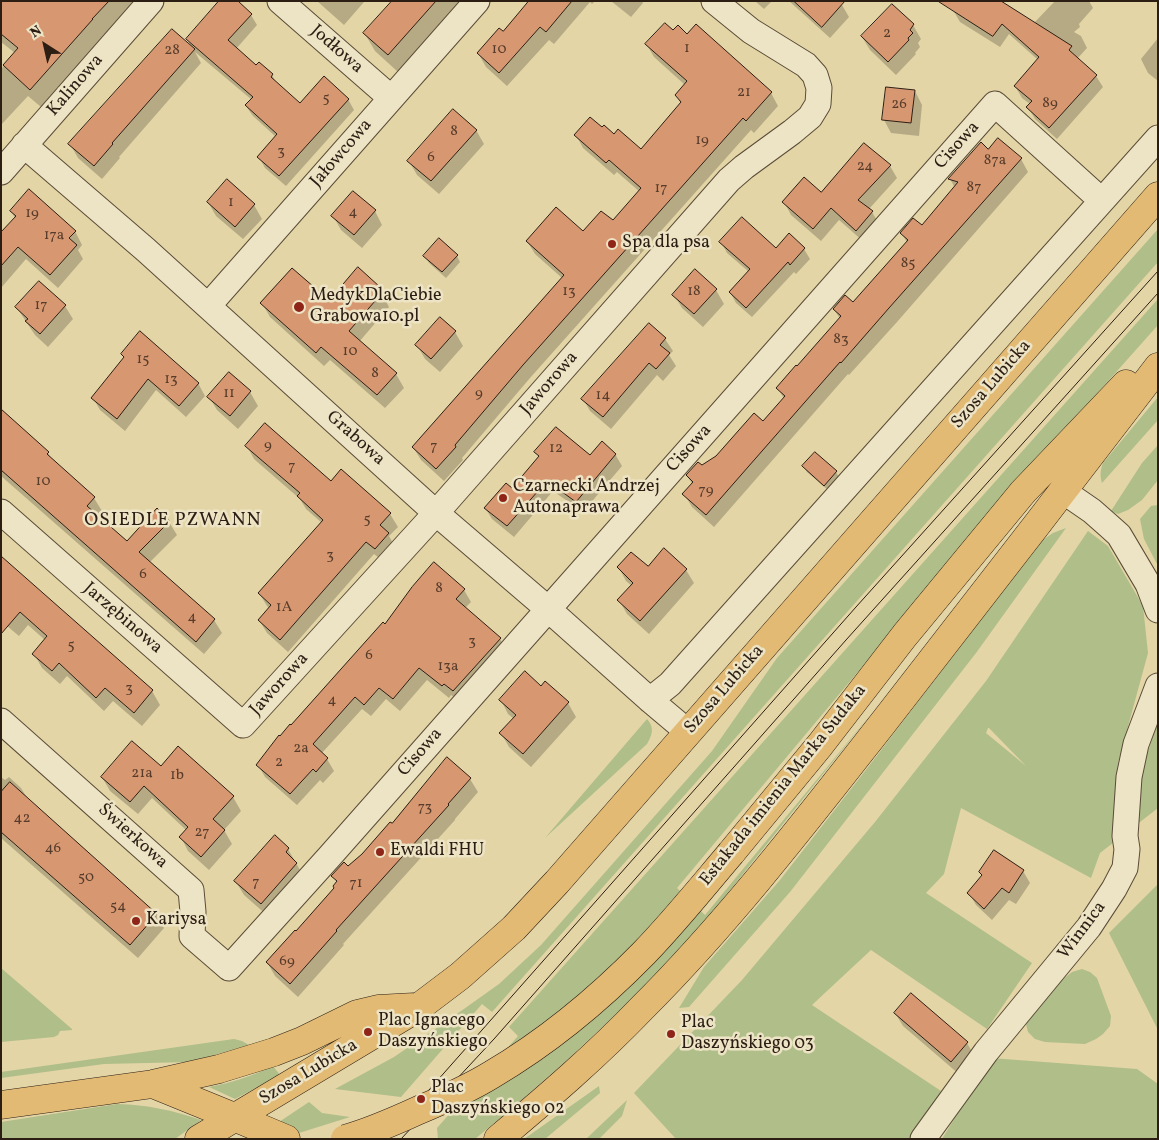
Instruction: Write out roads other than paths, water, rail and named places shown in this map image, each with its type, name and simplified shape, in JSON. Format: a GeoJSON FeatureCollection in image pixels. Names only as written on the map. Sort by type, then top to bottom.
{"type":"FeatureCollection","features":[{"type":"Feature","properties":{"kind":"main road","name":"Szosa Lubicka"},"geometry":{"type":"LineString","coordinates":[[234,1117],[419,1007],[460,976],[514,928],[1158,196]]}},
{"type":"Feature","properties":{"kind":"main road","name":"Estakada imienia Marka Sudaka"},"geometry":{"type":"LineString","coordinates":[[345,1139],[448,1098],[490,1076],[553,1034],[577,1015],[643,954],[731,853],[820,745],[905,635],[1023,492],[1158,351]]}},
{"type":"Feature","properties":{"kind":"main road"},"geometry":{"type":"LineString","coordinates":[[498,1139],[610,1041],[651,1000],[732,912],[840,778],[1158,367]]}},
{"type":"Feature","properties":{"kind":"main road"},"geometry":{"type":"LineString","coordinates":[[1,1104],[152,1084],[219,1069],[274,1052],[364,1012],[378,1009],[419,1007]]}},
{"type":"Feature","properties":{"kind":"main road"},"geometry":{"type":"LineString","coordinates":[[152,1084],[286,1139]]}},
{"type":"Feature","properties":{"kind":"main road"},"geometry":{"type":"LineString","coordinates":[[199,1139],[234,1117]]}},
{"type":"Feature","properties":{"kind":"street","name":"Kalinowa"},"geometry":{"type":"LineString","coordinates":[[1,172],[151,1]]}},
{"type":"Feature","properties":{"kind":"street","name":"Jodłowa"},"geometry":{"type":"LineString","coordinates":[[280,1],[391,98]]}},
{"type":"Feature","properties":{"kind":"street","name":"Jałowcowa"},"geometry":{"type":"LineString","coordinates":[[208,306],[477,1]]}},
{"type":"Feature","properties":{"kind":"street","name":"Jaworowa"},"geometry":{"type":"LineString","coordinates":[[243,726],[436,513],[729,180],[810,117],[818,104],[819,88],[815,75],[806,65],[751,31],[714,1]]}},
{"type":"Feature","properties":{"kind":"street","name":"Cisowa"},"geometry":{"type":"LineString","coordinates":[[229,968],[995,104],[1102,200]]}},
{"type":"Feature","properties":{"kind":"street"},"geometry":{"type":"LineString","coordinates":[[650,700],[670,684],[1158,138]]}},
{"type":"Feature","properties":{"kind":"street","name":"Grabowa"},"geometry":{"type":"LineString","coordinates":[[24,146],[146,250],[436,513],[688,732]]}},
{"type":"Feature","properties":{"kind":"street"},"geometry":{"type":"LineString","coordinates":[[1063,491],[1092,511],[1118,535],[1148,584],[1158,610]]}},
{"type":"Feature","properties":{"kind":"street","name":"Jarzębinowa"},"geometry":{"type":"LineString","coordinates":[[1,512],[243,726]]}},
{"type":"Feature","properties":{"kind":"street","name":"Winnica"},"geometry":{"type":"LineString","coordinates":[[923,1139],[986,1052],[1089,928],[1125,868],[1129,777],[1136,744],[1158,686]]}},
{"type":"Feature","properties":{"kind":"street","name":"Świerkowa"},"geometry":{"type":"LineString","coordinates":[[1,721],[191,890],[192,936],[229,968]]}},
{"type":"Feature","properties":{"kind":"tram line"},"geometry":{"type":"LineString","coordinates":[[383,1139],[421,1099],[856,607],[1158,271]]}},
{"type":"Feature","properties":{"kind":"tram line"},"geometry":{"type":"LineString","coordinates":[[401,1139],[494,1039],[846,640],[1158,293]]}},
{"type":"Feature","properties":{"kind":"place","name":"Spa dla psa"},"geometry":{"type":"Point","coordinates":[612,244]}},
{"type":"Feature","properties":{"kind":"place","name":"MedykDlaCiebie Grabowa10.pl"},"geometry":{"type":"Point","coordinates":[299,307]}},
{"type":"Feature","properties":{"kind":"place","name":"Czarnecki Andrzej Autonaprawa"},"geometry":{"type":"Point","coordinates":[503,498]}},
{"type":"Feature","properties":{"kind":"place","name":"Ewaldi FHU"},"geometry":{"type":"Point","coordinates":[380,852]}},
{"type":"Feature","properties":{"kind":"place","name":"Kariysa"},"geometry":{"type":"Point","coordinates":[136,921]}},
{"type":"Feature","properties":{"kind":"place","name":"Plac Ignacego Daszyńskiego"},"geometry":{"type":"Point","coordinates":[368,1032]}},
{"type":"Feature","properties":{"kind":"place","name":"Plac Daszyńskiego 03"},"geometry":{"type":"Point","coordinates":[671,1034]}},
{"type":"Feature","properties":{"kind":"place","name":"Plac Daszyńskiego 02"},"geometry":{"type":"Point","coordinates":[421,1099]}},
{"type":"Feature","properties":{"kind":"district","name":"OSIEDLE PZWANN"},"geometry":{"type":"Point","coordinates":[173,522]}}]}
